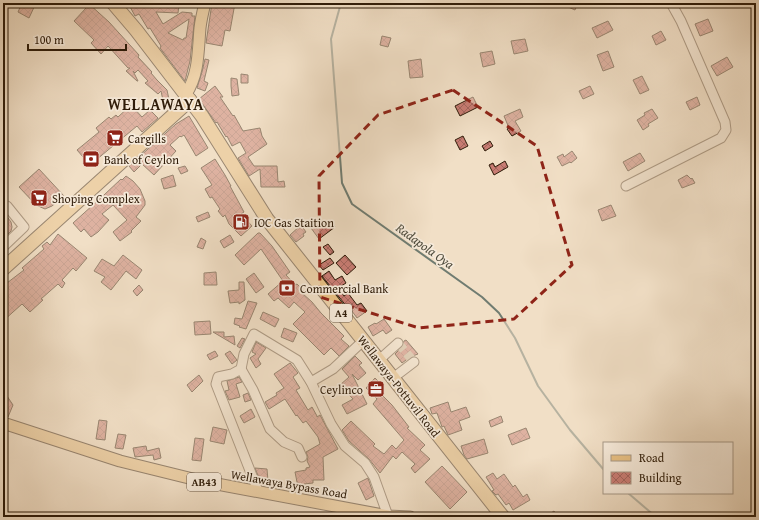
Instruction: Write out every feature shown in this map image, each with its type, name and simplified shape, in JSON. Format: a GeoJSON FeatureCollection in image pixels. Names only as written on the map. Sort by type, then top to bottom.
{"type":"FeatureCollection","features":[{"type":"Feature","properties":{"kind":"highway","name":"Wellawaya-Pottuvil Road"},"geometry":{"type":"LineString","coordinates":[[113,3],[136,30],[213,131],[267,219],[503,517]]}},
{"type":"Feature","properties":{"kind":"highway"},"geometry":{"type":"LineString","coordinates":[[3,269],[100,182],[188,97]]}},
{"type":"Feature","properties":{"kind":"main road"},"geometry":{"type":"LineString","coordinates":[[188,97],[197,69],[200,26],[205,3]]}},
{"type":"Feature","properties":{"kind":"main road","name":"Wellawaya Bypass Road"},"geometry":{"type":"LineString","coordinates":[[3,423],[120,461],[201,481],[388,516],[410,517]]}},
{"type":"Feature","properties":{"kind":"street"},"geometry":{"type":"LineString","coordinates":[[626,186],[721,138],[726,130],[725,122],[681,21],[671,3]]}},
{"type":"Feature","properties":{"kind":"street"},"geometry":{"type":"LineString","coordinates":[[3,209],[6,206],[34,240]]}},
{"type":"Feature","properties":{"kind":"street"},"geometry":{"type":"LineString","coordinates":[[3,247],[24,227]]}},
{"type":"Feature","properties":{"kind":"street"},"geometry":{"type":"LineString","coordinates":[[302,457],[298,448],[284,442],[270,429],[253,390],[241,370],[244,354],[254,334],[297,360],[311,382],[331,424],[345,446],[365,463],[374,477],[388,516]]}},
{"type":"Feature","properties":{"kind":"street"},"geometry":{"type":"LineString","coordinates":[[311,382],[333,369],[363,341]]}},
{"type":"Feature","properties":{"kind":"street"},"geometry":{"type":"LineString","coordinates":[[378,360],[398,343]]}},
{"type":"Feature","properties":{"kind":"street"},"geometry":{"type":"LineString","coordinates":[[393,378],[414,362]]}},
{"type":"Feature","properties":{"kind":"street"},"geometry":{"type":"LineString","coordinates":[[241,370],[232,374],[218,376],[216,384],[258,491]]}},
{"type":"Feature","properties":{"kind":"highlighted area"},"geometry":{"type":"Polygon","coordinates":[[[453,90],[537,146],[572,265],[514,319],[419,328],[320,297],[319,176],[378,115],[453,90]]]}},
{"type":"Feature","properties":{"kind":"building"},"geometry":{"type":"Polygon","coordinates":[[[22,3],[36,3],[29,18],[18,12],[22,3]]]}},
{"type":"Feature","properties":{"kind":"building"},"geometry":{"type":"Polygon","coordinates":[[[81,3],[88,3],[109,22],[139,55],[138,57],[167,90],[170,104],[165,110],[161,91],[158,94],[145,83],[148,81],[138,70],[135,73],[133,71],[137,81],[126,71],[130,68],[128,68],[108,46],[101,54],[91,43],[94,40],[74,21],[86,8],[81,3]]]}},
{"type":"Feature","properties":{"kind":"building"},"geometry":{"type":"Polygon","coordinates":[[[128,3],[164,3],[179,5],[178,13],[156,12],[163,24],[182,12],[192,13],[192,16],[195,16],[190,61],[185,81],[160,48],[161,46],[150,28],[148,29],[139,14],[135,16],[128,3]],[[189,19],[168,33],[183,40],[186,38],[189,19]]]}},
{"type":"Feature","properties":{"kind":"building"},"geometry":{"type":"Polygon","coordinates":[[[212,3],[235,3],[230,31],[225,30],[222,46],[206,43],[212,3]]]}},
{"type":"Feature","properties":{"kind":"building"},"geometry":{"type":"Polygon","coordinates":[[[559,3],[578,3],[575,10],[559,3]]]}},
{"type":"Feature","properties":{"kind":"building"},"geometry":{"type":"Polygon","coordinates":[[[708,19],[713,31],[700,36],[695,24],[708,19]]]}},
{"type":"Feature","properties":{"kind":"building"},"geometry":{"type":"Polygon","coordinates":[[[608,21],[613,30],[597,38],[592,28],[608,21]]]}},
{"type":"Feature","properties":{"kind":"building"},"geometry":{"type":"Polygon","coordinates":[[[661,31],[666,40],[656,45],[652,36],[661,31]]]}},
{"type":"Feature","properties":{"kind":"building"},"geometry":{"type":"Polygon","coordinates":[[[382,36],[391,38],[388,47],[380,45],[382,36]]]}},
{"type":"Feature","properties":{"kind":"building"},"geometry":{"type":"Polygon","coordinates":[[[525,39],[528,51],[514,54],[511,41],[525,39]]]}},
{"type":"Feature","properties":{"kind":"building"},"geometry":{"type":"Polygon","coordinates":[[[492,51],[495,64],[483,67],[480,53],[492,51]]]}},
{"type":"Feature","properties":{"kind":"building"},"geometry":{"type":"Polygon","coordinates":[[[608,51],[614,67],[603,71],[597,55],[608,51]]]}},
{"type":"Feature","properties":{"kind":"building"},"geometry":{"type":"Polygon","coordinates":[[[727,57],[733,67],[717,76],[711,66],[727,57]]]}},
{"type":"Feature","properties":{"kind":"building"},"geometry":{"type":"Polygon","coordinates":[[[205,59],[209,60],[204,81],[208,83],[205,91],[197,88],[205,59]]]}},
{"type":"Feature","properties":{"kind":"building"},"geometry":{"type":"Polygon","coordinates":[[[421,59],[423,77],[410,78],[408,61],[421,59]]]}},
{"type":"Feature","properties":{"kind":"building"},"geometry":{"type":"Polygon","coordinates":[[[241,74],[248,75],[248,83],[241,83],[241,74]]]}},
{"type":"Feature","properties":{"kind":"building"},"geometry":{"type":"Polygon","coordinates":[[[642,76],[649,90],[640,94],[633,80],[642,76]]]}},
{"type":"Feature","properties":{"kind":"building"},"geometry":{"type":"Polygon","coordinates":[[[231,78],[237,79],[239,95],[232,96],[231,78]]]}},
{"type":"Feature","properties":{"kind":"building"},"geometry":{"type":"Polygon","coordinates":[[[215,86],[223,97],[220,97],[233,116],[234,115],[243,131],[260,128],[262,136],[267,144],[248,157],[254,166],[277,166],[278,182],[284,181],[285,187],[261,187],[260,169],[249,176],[238,158],[246,153],[240,142],[232,146],[227,136],[226,137],[217,122],[216,123],[199,99],[215,86]]]}},
{"type":"Feature","properties":{"kind":"building"},"geometry":{"type":"Polygon","coordinates":[[[590,86],[594,94],[583,99],[579,91],[590,86]]]}},
{"type":"Feature","properties":{"kind":"building"},"geometry":{"type":"Polygon","coordinates":[[[473,97],[478,107],[460,116],[455,106],[473,97]]]}},
{"type":"Feature","properties":{"kind":"building"},"geometry":{"type":"Polygon","coordinates":[[[697,97],[700,105],[690,110],[686,102],[697,97]]]}},
{"type":"Feature","properties":{"kind":"building"},"geometry":{"type":"Polygon","coordinates":[[[131,105],[142,117],[150,110],[158,118],[142,132],[137,126],[90,165],[77,150],[99,132],[96,128],[109,117],[111,119],[116,115],[118,117],[131,105]]]}},
{"type":"Feature","properties":{"kind":"building"},"geometry":{"type":"Polygon","coordinates":[[[520,109],[523,117],[515,121],[521,131],[512,136],[507,129],[509,128],[504,116],[520,109]]]}},
{"type":"Feature","properties":{"kind":"building"},"geometry":{"type":"Polygon","coordinates":[[[652,109],[658,118],[648,124],[649,126],[643,130],[637,120],[645,115],[644,113],[652,109]]]}},
{"type":"Feature","properties":{"kind":"building"},"geometry":{"type":"Polygon","coordinates":[[[189,116],[208,148],[196,156],[184,135],[181,137],[180,136],[170,145],[176,151],[154,175],[142,164],[134,172],[129,166],[176,124],[189,116]]]}},
{"type":"Feature","properties":{"kind":"building"},"geometry":{"type":"Polygon","coordinates":[[[463,136],[468,146],[460,150],[455,140],[463,136]]]}},
{"type":"Feature","properties":{"kind":"building"},"geometry":{"type":"Polygon","coordinates":[[[490,141],[493,146],[485,151],[482,146],[490,141]]]}},
{"type":"Feature","properties":{"kind":"building"},"geometry":{"type":"Polygon","coordinates":[[[572,151],[577,158],[571,163],[570,162],[562,166],[557,157],[563,154],[564,157],[572,151]]]}},
{"type":"Feature","properties":{"kind":"building"},"geometry":{"type":"Polygon","coordinates":[[[640,153],[645,161],[628,171],[623,162],[640,153]]]}},
{"type":"Feature","properties":{"kind":"building"},"geometry":{"type":"Polygon","coordinates":[[[215,159],[244,212],[241,214],[252,226],[241,236],[229,224],[225,215],[223,217],[218,211],[220,209],[212,197],[210,198],[205,189],[212,185],[201,168],[215,159]]]}},
{"type":"Feature","properties":{"kind":"building"},"geometry":{"type":"Polygon","coordinates":[[[505,161],[508,167],[494,175],[489,165],[493,163],[495,167],[505,161]]]}},
{"type":"Feature","properties":{"kind":"building"},"geometry":{"type":"Polygon","coordinates":[[[185,166],[188,171],[181,174],[178,168],[185,166]]]}},
{"type":"Feature","properties":{"kind":"building"},"geometry":{"type":"Polygon","coordinates":[[[39,169],[64,196],[52,206],[45,209],[36,205],[19,187],[39,169]]]}},
{"type":"Feature","properties":{"kind":"building"},"geometry":{"type":"Polygon","coordinates":[[[173,175],[176,186],[164,189],[161,179],[173,175]]]}},
{"type":"Feature","properties":{"kind":"building"},"geometry":{"type":"Polygon","coordinates":[[[687,175],[691,179],[692,178],[695,183],[682,188],[678,180],[687,175]]]}},
{"type":"Feature","properties":{"kind":"building"},"geometry":{"type":"Polygon","coordinates":[[[126,176],[140,189],[145,201],[145,205],[136,217],[141,221],[131,231],[132,232],[120,241],[113,232],[127,220],[113,205],[102,214],[109,220],[98,232],[91,237],[84,229],[81,232],[73,223],[126,176]]]}},
{"type":"Feature","properties":{"kind":"building"},"geometry":{"type":"Polygon","coordinates":[[[611,205],[616,216],[602,221],[598,210],[611,205]]]}},
{"type":"Feature","properties":{"kind":"building"},"geometry":{"type":"Polygon","coordinates":[[[208,212],[210,217],[198,222],[196,217],[208,212]]]}},
{"type":"Feature","properties":{"kind":"building"},"geometry":{"type":"Polygon","coordinates":[[[5,214],[11,222],[12,227],[11,231],[3,239],[3,215],[5,214]]]}},
{"type":"Feature","properties":{"kind":"building"},"geometry":{"type":"Polygon","coordinates":[[[331,221],[335,227],[319,239],[311,228],[318,223],[321,227],[331,221]]]}},
{"type":"Feature","properties":{"kind":"building"},"geometry":{"type":"Polygon","coordinates":[[[301,225],[306,232],[303,234],[304,236],[296,242],[290,235],[301,225]]]}},
{"type":"Feature","properties":{"kind":"building"},"geometry":{"type":"Polygon","coordinates":[[[258,233],[260,233],[272,246],[290,272],[286,275],[295,285],[297,284],[304,291],[302,293],[344,336],[341,339],[349,346],[339,356],[331,348],[324,355],[293,324],[305,312],[294,302],[289,308],[278,298],[274,301],[268,294],[283,281],[261,249],[244,265],[235,255],[258,233]]]}},
{"type":"Feature","properties":{"kind":"building"},"geometry":{"type":"Polygon","coordinates":[[[58,234],[87,258],[76,271],[73,268],[62,280],[65,283],[62,288],[58,284],[41,299],[43,300],[30,312],[22,304],[3,321],[3,286],[24,270],[22,268],[44,249],[42,246],[47,242],[50,245],[58,234]]]}},
{"type":"Feature","properties":{"kind":"building"},"geometry":{"type":"Polygon","coordinates":[[[230,235],[234,242],[224,248],[220,241],[230,235]]]}},
{"type":"Feature","properties":{"kind":"building"},"geometry":{"type":"Polygon","coordinates":[[[201,238],[206,241],[203,249],[197,247],[201,238]]]}},
{"type":"Feature","properties":{"kind":"building"},"geometry":{"type":"Polygon","coordinates":[[[328,244],[334,252],[330,255],[323,247],[328,244]]]}},
{"type":"Feature","properties":{"kind":"building"},"geometry":{"type":"Polygon","coordinates":[[[123,255],[142,270],[136,279],[126,271],[111,290],[101,282],[105,277],[94,271],[102,259],[114,266],[123,255]]]}},
{"type":"Feature","properties":{"kind":"building"},"geometry":{"type":"Polygon","coordinates":[[[345,255],[356,267],[347,275],[336,263],[345,255]]]}},
{"type":"Feature","properties":{"kind":"building"},"geometry":{"type":"Polygon","coordinates":[[[330,258],[334,263],[323,270],[319,265],[330,258]]]}},
{"type":"Feature","properties":{"kind":"building"},"geometry":{"type":"Polygon","coordinates":[[[329,271],[335,280],[342,276],[346,283],[338,288],[344,296],[348,293],[357,305],[361,303],[367,311],[357,318],[322,276],[329,271]]]}},
{"type":"Feature","properties":{"kind":"building"},"geometry":{"type":"Polygon","coordinates":[[[216,272],[217,285],[204,285],[204,273],[216,272]]]}},
{"type":"Feature","properties":{"kind":"building"},"geometry":{"type":"Polygon","coordinates":[[[254,273],[264,287],[256,293],[246,279],[254,273]]]}},
{"type":"Feature","properties":{"kind":"building"},"geometry":{"type":"Polygon","coordinates":[[[239,282],[244,282],[245,300],[239,304],[239,302],[230,303],[228,291],[239,290],[239,282]]]}},
{"type":"Feature","properties":{"kind":"building"},"geometry":{"type":"Polygon","coordinates":[[[139,285],[143,290],[137,296],[133,291],[139,285]]]}},
{"type":"Feature","properties":{"kind":"building"},"geometry":{"type":"Polygon","coordinates":[[[248,301],[257,303],[246,329],[234,324],[235,318],[242,319],[248,301]]]}},
{"type":"Feature","properties":{"kind":"building"},"geometry":{"type":"Polygon","coordinates":[[[263,312],[279,319],[275,327],[260,319],[263,312]]]}},
{"type":"Feature","properties":{"kind":"building"},"geometry":{"type":"Polygon","coordinates":[[[384,319],[392,330],[386,334],[383,330],[373,336],[368,327],[384,319]]]}},
{"type":"Feature","properties":{"kind":"building"},"geometry":{"type":"Polygon","coordinates":[[[210,321],[211,334],[195,335],[194,322],[210,321]]]}},
{"type":"Feature","properties":{"kind":"building"},"geometry":{"type":"Polygon","coordinates":[[[284,328],[297,333],[293,342],[281,337],[284,328]]]}},
{"type":"Feature","properties":{"kind":"building"},"geometry":{"type":"Polygon","coordinates":[[[213,332],[224,332],[224,337],[234,336],[235,345],[213,332]]]}},
{"type":"Feature","properties":{"kind":"building"},"geometry":{"type":"Polygon","coordinates":[[[242,338],[245,339],[240,348],[237,346],[242,338]]]}},
{"type":"Feature","properties":{"kind":"building"},"geometry":{"type":"Polygon","coordinates":[[[406,340],[418,354],[410,357],[402,363],[395,354],[406,340]]]}},
{"type":"Feature","properties":{"kind":"building"},"geometry":{"type":"Polygon","coordinates":[[[256,342],[266,348],[258,359],[261,364],[256,368],[250,358],[256,354],[252,352],[256,342]]]}},
{"type":"Feature","properties":{"kind":"building"},"geometry":{"type":"Polygon","coordinates":[[[215,351],[218,356],[210,360],[207,355],[215,351]]]}},
{"type":"Feature","properties":{"kind":"building"},"geometry":{"type":"Polygon","coordinates":[[[230,351],[237,360],[232,364],[225,354],[230,351]]]}},
{"type":"Feature","properties":{"kind":"building"},"geometry":{"type":"Polygon","coordinates":[[[355,356],[362,363],[359,365],[366,373],[358,380],[352,374],[367,404],[347,414],[342,405],[353,399],[340,385],[349,377],[342,369],[355,356]]]}},
{"type":"Feature","properties":{"kind":"building"},"geometry":{"type":"Polygon","coordinates":[[[290,363],[298,373],[293,377],[300,388],[296,390],[308,410],[312,407],[317,417],[320,415],[338,449],[323,457],[324,480],[313,480],[313,483],[304,484],[304,486],[298,487],[295,472],[306,470],[306,468],[310,467],[307,461],[308,457],[306,452],[320,444],[318,437],[306,421],[303,423],[297,415],[296,416],[285,399],[269,409],[265,402],[277,395],[276,393],[284,388],[274,374],[290,363]]]}},
{"type":"Feature","properties":{"kind":"building"},"geometry":{"type":"Polygon","coordinates":[[[199,375],[203,381],[192,392],[187,385],[199,375]]]}},
{"type":"Feature","properties":{"kind":"building"},"geometry":{"type":"Polygon","coordinates":[[[239,377],[242,382],[236,384],[240,397],[229,400],[225,391],[229,390],[227,381],[239,377]]]}},
{"type":"Feature","properties":{"kind":"building"},"geometry":{"type":"Polygon","coordinates":[[[375,378],[384,387],[379,392],[392,405],[409,427],[407,428],[425,445],[420,450],[430,459],[415,473],[411,468],[415,464],[402,452],[396,459],[393,456],[380,473],[369,459],[349,441],[342,430],[351,421],[375,444],[373,446],[384,454],[392,445],[396,449],[404,440],[373,404],[377,399],[366,388],[375,378]]]}},
{"type":"Feature","properties":{"kind":"building"},"geometry":{"type":"Polygon","coordinates":[[[3,390],[13,405],[8,417],[3,416],[3,390]]]}},
{"type":"Feature","properties":{"kind":"building"},"geometry":{"type":"Polygon","coordinates":[[[248,393],[251,400],[245,402],[243,395],[248,393]]]}},
{"type":"Feature","properties":{"kind":"building"},"geometry":{"type":"Polygon","coordinates":[[[448,402],[451,412],[466,407],[470,417],[459,421],[462,430],[448,435],[444,426],[442,427],[437,413],[432,414],[430,408],[448,402]]]}},
{"type":"Feature","properties":{"kind":"building"},"geometry":{"type":"Polygon","coordinates":[[[251,409],[255,417],[244,423],[240,416],[251,409]]]}},
{"type":"Feature","properties":{"kind":"building"},"geometry":{"type":"Polygon","coordinates":[[[501,416],[503,422],[491,427],[489,421],[501,416]]]}},
{"type":"Feature","properties":{"kind":"building"},"geometry":{"type":"Polygon","coordinates":[[[99,420],[107,421],[105,440],[96,439],[99,420]]]}},
{"type":"Feature","properties":{"kind":"building"},"geometry":{"type":"Polygon","coordinates":[[[213,427],[227,430],[224,444],[210,441],[213,427]]]}},
{"type":"Feature","properties":{"kind":"building"},"geometry":{"type":"Polygon","coordinates":[[[526,428],[530,438],[512,445],[508,435],[526,428]]]}},
{"type":"Feature","properties":{"kind":"building"},"geometry":{"type":"Polygon","coordinates":[[[118,434],[126,435],[123,449],[115,448],[118,434]]]}},
{"type":"Feature","properties":{"kind":"building"},"geometry":{"type":"Polygon","coordinates":[[[195,438],[204,439],[201,461],[192,460],[195,438]]]}},
{"type":"Feature","properties":{"kind":"building"},"geometry":{"type":"Polygon","coordinates":[[[484,439],[488,453],[467,459],[461,446],[484,439]]]}},
{"type":"Feature","properties":{"kind":"building"},"geometry":{"type":"Polygon","coordinates":[[[146,446],[147,451],[159,448],[161,458],[154,460],[153,455],[135,457],[133,448],[146,446]]]}},
{"type":"Feature","properties":{"kind":"building"},"geometry":{"type":"Polygon","coordinates":[[[442,466],[467,492],[450,509],[425,482],[442,466]]]}},
{"type":"Feature","properties":{"kind":"building"},"geometry":{"type":"Polygon","coordinates":[[[255,468],[267,469],[268,481],[260,481],[255,468]]]}},
{"type":"Feature","properties":{"kind":"building"},"geometry":{"type":"Polygon","coordinates":[[[493,473],[497,479],[504,474],[513,487],[515,485],[523,497],[527,494],[530,500],[513,510],[509,503],[506,505],[498,494],[496,495],[492,491],[494,490],[486,477],[493,473]]]}},
{"type":"Feature","properties":{"kind":"building"},"geometry":{"type":"Polygon","coordinates":[[[368,478],[374,496],[366,500],[358,483],[368,478]]]}},
{"type":"Feature","properties":{"kind":"building"},"geometry":{"type":"Polygon","coordinates":[[[554,511],[558,517],[545,517],[554,511]]]}},
{"type":"Feature","properties":{"kind":"waterway","name":"Radapola Oya"},"geometry":{"type":"LineString","coordinates":[[341,3],[331,39],[342,183],[352,204],[482,297],[499,313],[515,338],[538,386],[570,430],[603,469]]}},
{"type":"Feature","properties":{"kind":"waterway","name":"Radapola Oya"},"geometry":{"type":"LineString","coordinates":[[629,494],[656,517]]}},
{"type":"Feature","properties":{"kind":"tunnel"},"geometry":{"type":"LineString","coordinates":[[398,343],[414,362]]}},
{"type":"Feature","properties":{"kind":"place","name":"Cargills"},"geometry":{"type":"Point","coordinates":[115,138]}},
{"type":"Feature","properties":{"kind":"place","name":"Bank of Ceylon"},"geometry":{"type":"Point","coordinates":[91,159]}},
{"type":"Feature","properties":{"kind":"place","name":"Shoping Complex"},"geometry":{"type":"Point","coordinates":[39,198]}},
{"type":"Feature","properties":{"kind":"place","name":"IOC Gas Staition"},"geometry":{"type":"Point","coordinates":[241,222]}},
{"type":"Feature","properties":{"kind":"place","name":"Commercial Bank"},"geometry":{"type":"Point","coordinates":[287,288]}},
{"type":"Feature","properties":{"kind":"place","name":"Ceylinco"},"geometry":{"type":"Point","coordinates":[376,389]}},
{"type":"Feature","properties":{"kind":"district","name":"WELLAWAYA"},"geometry":{"type":"Point","coordinates":[156,104]}}]}
